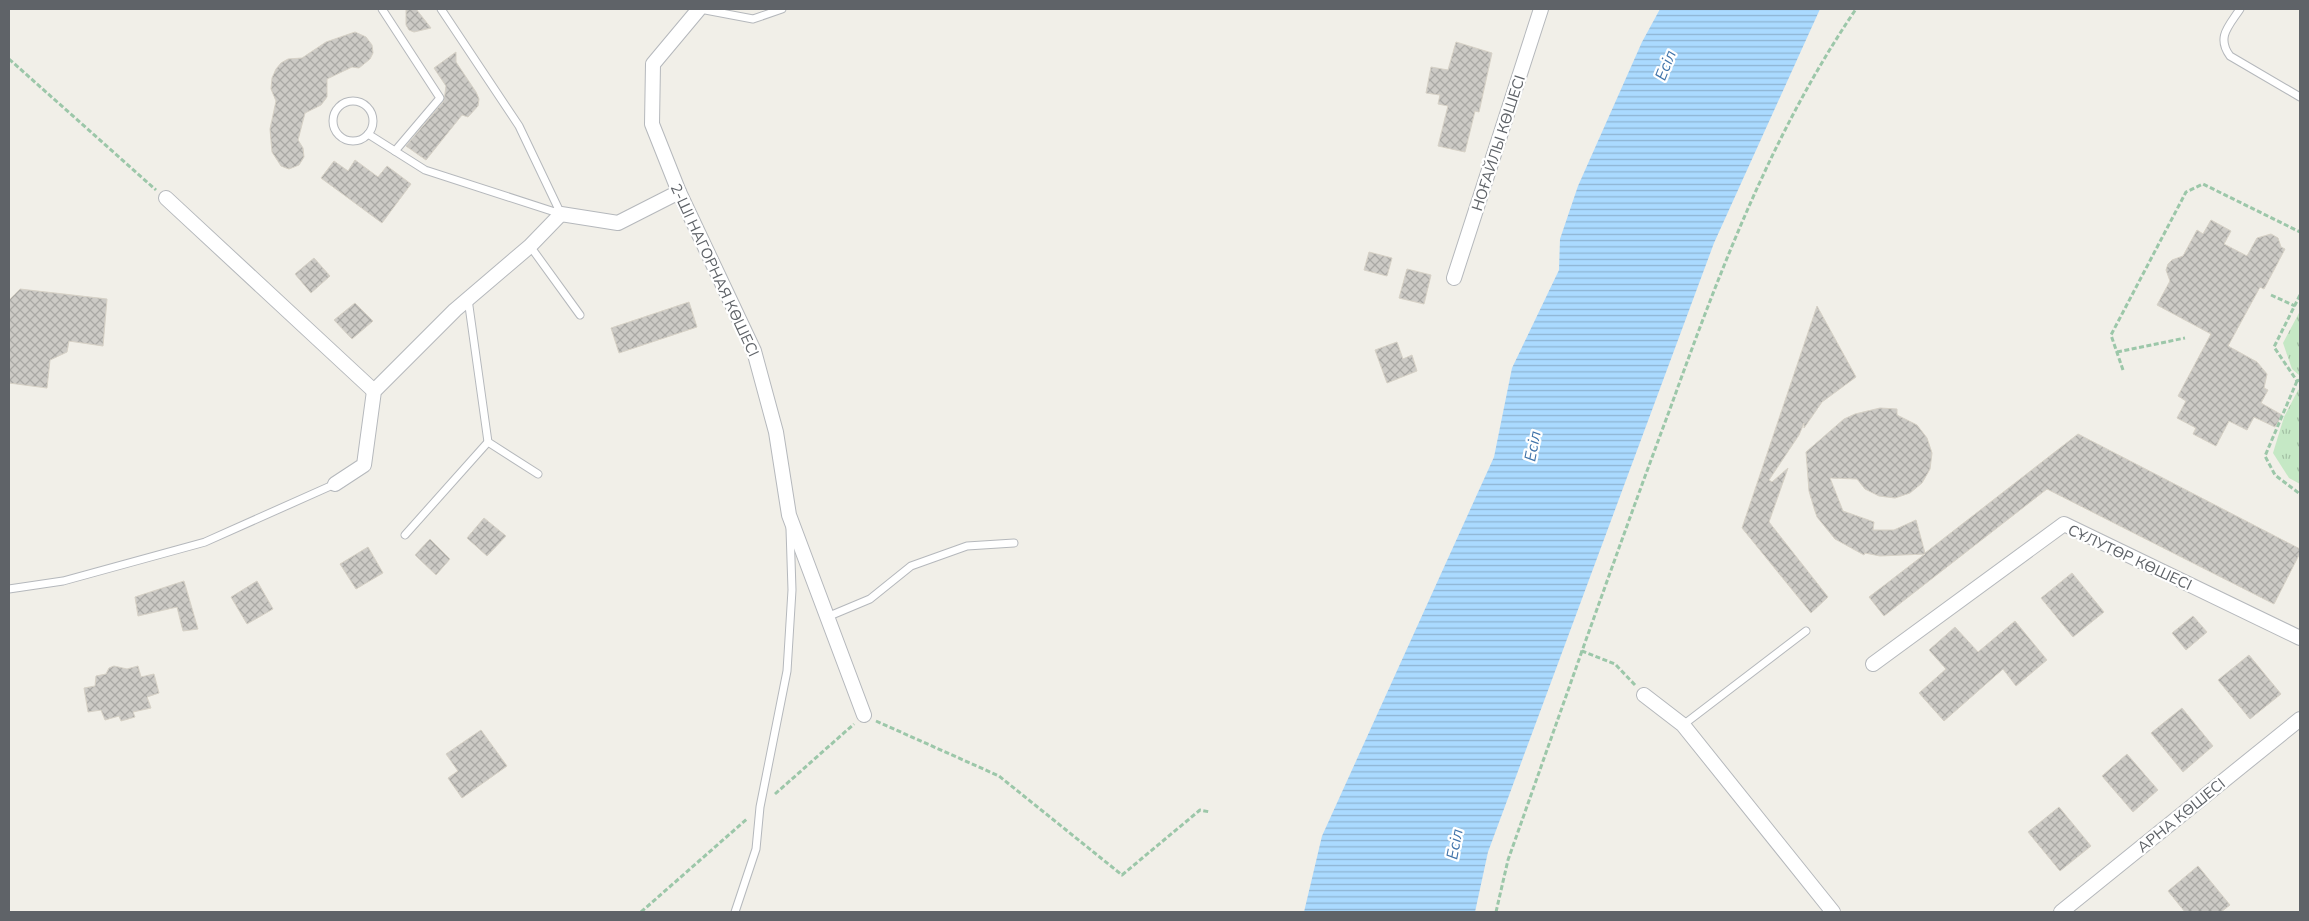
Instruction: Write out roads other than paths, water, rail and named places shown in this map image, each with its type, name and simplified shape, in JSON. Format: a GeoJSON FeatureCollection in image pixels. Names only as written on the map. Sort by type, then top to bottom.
{"type":"FeatureCollection","features":[{"type":"Feature","properties":{"kind":"street","name":"2-ШІ НАГОРНАЯ КӨШЕСІ"},"geometry":{"type":"LineString","coordinates":[[700,9],[653,64],[652,124],[679,192],[754,351],[776,432],[789,515],[864,715]]}},
{"type":"Feature","properties":{"kind":"street","name":"НОҒАЙЛЫ КӨШЕСІ"},"geometry":{"type":"LineString","coordinates":[[1454,278],[1541,9]]}},
{"type":"Feature","properties":{"kind":"street"},"geometry":{"type":"LineString","coordinates":[[335,484],[364,465],[374,391],[468,299],[530,246],[561,214],[618,223],[679,192]]}},
{"type":"Feature","properties":{"kind":"street"},"geometry":{"type":"LineString","coordinates":[[166,198],[374,391]]}},
{"type":"Feature","properties":{"kind":"street","name":"СҰЛУТӨР КӨШЕСІ"},"geometry":{"type":"LineString","coordinates":[[1873,664],[2064,524],[2300,638]]}},
{"type":"Feature","properties":{"kind":"street"},"geometry":{"type":"LineString","coordinates":[[1644,694],[1683,725],[1833,912]]}},
{"type":"Feature","properties":{"kind":"street","name":"АРНА КӨШЕСІ"},"geometry":{"type":"LineString","coordinates":[[2061,912],[2300,718]]}},
{"type":"Feature","properties":{"kind":"lane"},"geometry":{"type":"LineString","coordinates":[[382,9],[440,98],[394,151]]}},
{"type":"Feature","properties":{"kind":"lane"},"geometry":{"type":"LineString","coordinates":[[441,9],[519,126],[561,214]]}},
{"type":"Feature","properties":{"kind":"lane"},"geometry":{"type":"LineString","coordinates":[[700,9],[753,19],[782,9]]}},
{"type":"Feature","properties":{"kind":"lane"},"geometry":{"type":"LineString","coordinates":[[2240,9],[2224,35],[2223,47],[2230,56],[2300,97]]}},
{"type":"Feature","properties":{"kind":"lane"},"geometry":{"type":"LineString","coordinates":[[353,100],[366,104],[373,116],[372,129],[368,134],[363,138],[350,141],[338,134],[333,122],[336,110],[346,101],[353,100]]}},
{"type":"Feature","properties":{"kind":"lane"},"geometry":{"type":"LineString","coordinates":[[368,134],[425,170],[561,214]]}},
{"type":"Feature","properties":{"kind":"lane"},"geometry":{"type":"LineString","coordinates":[[530,246],[580,315]]}},
{"type":"Feature","properties":{"kind":"lane"},"geometry":{"type":"LineString","coordinates":[[468,299],[488,442],[538,474]]}},
{"type":"Feature","properties":{"kind":"lane"},"geometry":{"type":"LineString","coordinates":[[404,535],[488,442]]}},
{"type":"Feature","properties":{"kind":"lane"},"geometry":{"type":"LineString","coordinates":[[9,589],[63,581],[205,542],[335,484]]}},
{"type":"Feature","properties":{"kind":"lane"},"geometry":{"type":"LineString","coordinates":[[735,912],[756,849],[760,807],[787,671],[792,590],[789,515]]}},
{"type":"Feature","properties":{"kind":"lane"},"geometry":{"type":"LineString","coordinates":[[827,617],[870,598],[911,566],[967,546],[1014,543]]}},
{"type":"Feature","properties":{"kind":"lane"},"geometry":{"type":"LineString","coordinates":[[1683,725],[1806,631]]}},
{"type":"Feature","properties":{"kind":"water","name":"Есіл"},"geometry":{"type":"Polygon","coordinates":[[[1660,9],[1820,9],[1714,243],[1488,852],[1475,912],[1304,912],[1322,836],[1494,457],[1512,368],[1559,270],[1560,239],[1578,186],[1642,42],[1660,9]]]}}]}
